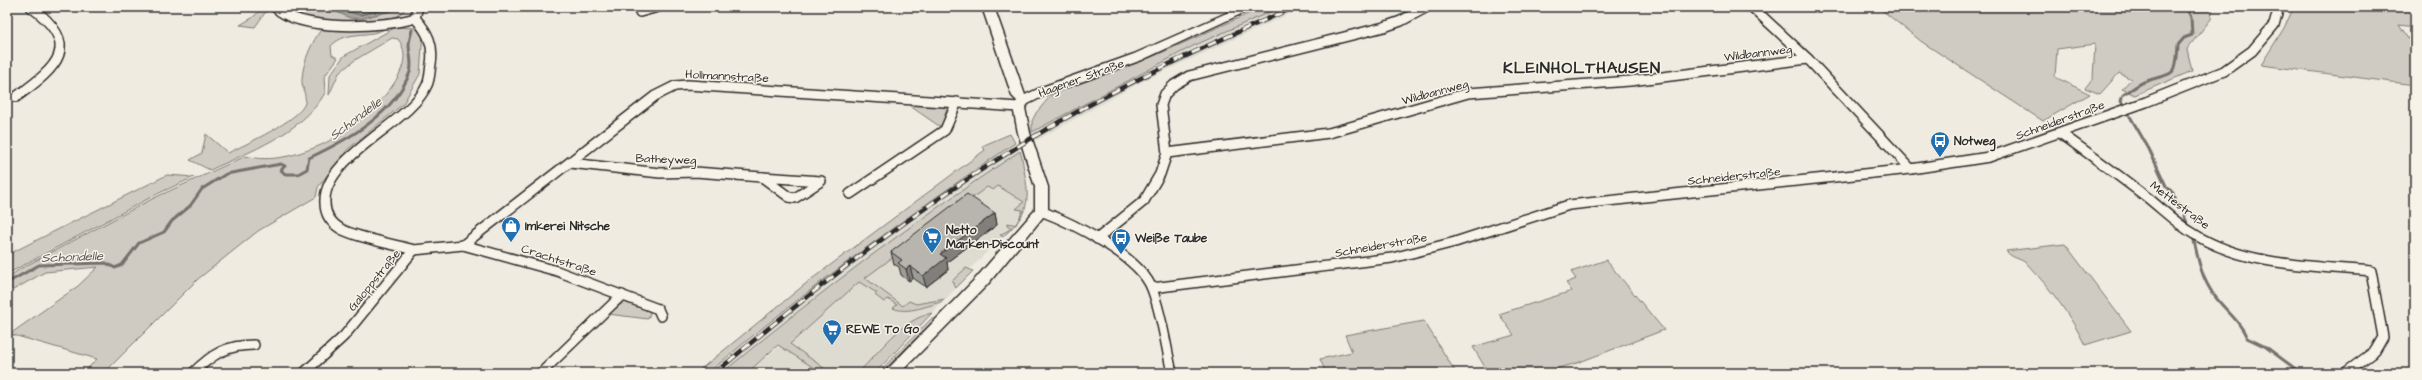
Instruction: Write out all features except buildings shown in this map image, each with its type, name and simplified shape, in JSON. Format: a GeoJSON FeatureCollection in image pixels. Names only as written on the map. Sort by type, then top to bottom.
{"type":"FeatureCollection","features":[{"type":"Feature","properties":{"kind":"main road"},"geometry":{"type":"LineString","coordinates":[[891,373],[982,281],[1041,211],[1044,203],[1040,179],[1022,132],[1022,104],[988,7]]}},
{"type":"Feature","properties":{"kind":"main road","name":"Hagener Straße"},"geometry":{"type":"LineString","coordinates":[[1022,104],[1046,90],[1138,57],[1250,7]]}},
{"type":"Feature","properties":{"kind":"street"},"geometry":{"type":"LineString","coordinates":[[16,97],[52,67],[62,45],[61,37],[52,23],[31,7]]}},
{"type":"Feature","properties":{"kind":"street"},"geometry":{"type":"LineString","coordinates":[[275,7],[288,17],[368,26],[397,24],[414,18],[418,7]]}},
{"type":"Feature","properties":{"kind":"street"},"geometry":{"type":"LineString","coordinates":[[640,12],[658,7]]}},
{"type":"Feature","properties":{"kind":"street"},"geometry":{"type":"LineString","coordinates":[[1097,239],[1144,201],[1160,174],[1167,153],[1161,106],[1165,94],[1174,84],[1189,76],[1384,27],[1401,21],[1426,7]]}},
{"type":"Feature","properties":{"kind":"street"},"geometry":{"type":"LineString","coordinates":[[1752,7],[1808,59],[1912,169]]}},
{"type":"Feature","properties":{"kind":"street","name":"Schneiderstraße"},"geometry":{"type":"LineString","coordinates":[[1152,288],[1392,258],[1455,242],[1530,216],[1569,206],[1912,169],[1989,157],[2060,133],[2224,71],[2252,51],[2274,25],[2280,7]]}},
{"type":"Feature","properties":{"kind":"street","name":"Galoppstraße"},"geometry":{"type":"LineString","coordinates":[[304,373],[344,336],[414,250],[342,230],[330,221],[325,209],[324,192],[333,176],[344,162],[413,103],[427,85],[432,60],[432,43],[426,30],[414,18]]}},
{"type":"Feature","properties":{"kind":"street","name":"Wildbannweg"},"geometry":{"type":"LineString","coordinates":[[1167,153],[1329,133],[1468,94],[1630,82],[1808,59]]}},
{"type":"Feature","properties":{"kind":"street","name":"Hollmannstraße"},"geometry":{"type":"LineString","coordinates":[[463,245],[655,96],[676,86],[957,102],[1022,104]]}},
{"type":"Feature","properties":{"kind":"street"},"geometry":{"type":"LineString","coordinates":[[850,194],[941,134],[950,123],[957,102]]}},
{"type":"Feature","properties":{"kind":"street","name":"Mettestraße"},"geometry":{"type":"LineString","coordinates":[[2060,133],[2098,158],[2193,234],[2224,249],[2251,256],[2309,265],[2371,271],[2382,337],[2375,352],[2345,373]]}},
{"type":"Feature","properties":{"kind":"street","name":"Batheyweg"},"geometry":{"type":"LineString","coordinates":[[570,163],[660,173],[695,172],[820,180],[800,197],[795,198],[789,197],[762,177]]}},
{"type":"Feature","properties":{"kind":"street"},"geometry":{"type":"LineString","coordinates":[[1041,211],[1060,217],[1097,239],[1136,267],[1147,279],[1152,288],[1172,373]]}},
{"type":"Feature","properties":{"kind":"street"},"geometry":{"type":"LineString","coordinates":[[414,250],[463,245]]}},
{"type":"Feature","properties":{"kind":"street","name":"Crachtstraße"},"geometry":{"type":"LineString","coordinates":[[463,245],[557,271],[658,309],[661,316]]}},
{"type":"Feature","properties":{"kind":"street"},"geometry":{"type":"LineString","coordinates":[[541,373],[622,295]]}},
{"type":"Feature","properties":{"kind":"street"},"geometry":{"type":"LineString","coordinates":[[193,373],[212,355],[224,347],[237,344],[254,345]]}},
{"type":"Feature","properties":{"kind":"shaded area"},"geometry":{"type":"Polygon","coordinates":[[[264,7],[269,7],[255,27],[240,25],[252,18],[264,7]]]}},
{"type":"Feature","properties":{"kind":"shaded area"},"geometry":{"type":"Polygon","coordinates":[[[275,7],[408,7],[392,21],[380,23],[306,20],[275,7]]]}},
{"type":"Feature","properties":{"kind":"shaded area"},"geometry":{"type":"Polygon","coordinates":[[[1258,7],[1270,7],[1272,11],[1193,46],[1032,132],[1032,121],[1036,113],[1053,93],[1152,57],[1250,13],[1258,7]]]}},
{"type":"Feature","properties":{"kind":"shaded area"},"geometry":{"type":"Polygon","coordinates":[[[1270,7],[1304,7],[1143,81],[1037,140],[1032,132],[1193,46],[1272,10],[1270,7]]]}},
{"type":"Feature","properties":{"kind":"shaded area"},"geometry":{"type":"Polygon","coordinates":[[[1878,7],[2213,7],[2211,19],[2187,49],[2192,71],[2135,95],[2122,89],[2131,79],[2119,73],[2100,94],[2085,88],[2093,78],[2095,44],[2057,49],[2055,77],[2090,94],[2043,121],[1922,42],[1878,7]]]}},
{"type":"Feature","properties":{"kind":"shaded area"},"geometry":{"type":"Polygon","coordinates":[[[2294,7],[2415,7],[2415,27],[2399,25],[2408,39],[2415,40],[2415,85],[2261,65],[2284,28],[2294,7]]]}},
{"type":"Feature","properties":{"kind":"shaded area"},"geometry":{"type":"Polygon","coordinates":[[[294,22],[386,28],[372,33],[344,38],[331,46],[332,55],[338,58],[324,77],[325,93],[315,107],[289,130],[274,140],[210,170],[190,160],[202,153],[206,134],[228,153],[283,124],[301,110],[305,103],[305,94],[302,82],[304,65],[315,39],[322,28],[298,25],[294,22]]]}},
{"type":"Feature","properties":{"kind":"shaded area"},"geometry":{"type":"Polygon","coordinates":[[[396,27],[415,28],[423,34],[420,74],[403,104],[348,149],[318,187],[316,197],[258,231],[198,279],[104,373],[83,373],[97,359],[10,334],[78,286],[98,267],[45,272],[13,290],[7,283],[7,278],[20,269],[154,198],[246,156],[265,159],[284,157],[303,152],[321,145],[333,138],[365,115],[380,101],[393,85],[402,69],[404,53],[398,39],[392,38],[355,60],[339,73],[329,95],[330,75],[344,56],[396,27]]]}},
{"type":"Feature","properties":{"kind":"shaded area"},"geometry":{"type":"Polygon","coordinates":[[[914,104],[947,107],[943,124],[939,126],[910,106],[914,104]]]}},
{"type":"Feature","properties":{"kind":"shaded area"},"geometry":{"type":"Polygon","coordinates":[[[1010,134],[1015,143],[936,197],[820,282],[708,373],[696,373],[809,281],[985,150],[982,146],[1010,134]]]}},
{"type":"Feature","properties":{"kind":"shaded area"},"geometry":{"type":"Polygon","coordinates":[[[1015,143],[1020,151],[952,196],[868,258],[776,328],[722,373],[708,373],[846,262],[939,194],[1015,143]]]}},
{"type":"Feature","properties":{"kind":"shaded area"},"geometry":{"type":"Polygon","coordinates":[[[1020,151],[1027,186],[1027,195],[1024,210],[1018,221],[1023,210],[1016,209],[1024,202],[998,186],[993,190],[987,187],[865,278],[903,306],[909,301],[916,304],[945,299],[943,301],[918,309],[898,310],[893,308],[897,305],[888,299],[884,302],[875,295],[877,293],[859,282],[790,344],[824,368],[822,373],[778,345],[747,373],[722,373],[868,258],[1020,151]]]}},
{"type":"Feature","properties":{"kind":"shaded area"},"geometry":{"type":"Polygon","coordinates":[[[167,175],[194,177],[155,195],[7,274],[7,255],[167,175]]]}},
{"type":"Feature","properties":{"kind":"shaded area"},"geometry":{"type":"Polygon","coordinates":[[[992,181],[1027,204],[1019,220],[970,269],[973,271],[874,373],[747,373],[857,282],[992,181]]]}},
{"type":"Feature","properties":{"kind":"shaded area"},"geometry":{"type":"Polygon","coordinates":[[[1008,223],[1015,225],[1012,228],[1007,225],[1008,223]]]}},
{"type":"Feature","properties":{"kind":"shaded area"},"geometry":{"type":"Polygon","coordinates":[[[1012,228],[1003,237],[1000,235],[1012,228]]]}},
{"type":"Feature","properties":{"kind":"shaded area"},"geometry":{"type":"Polygon","coordinates":[[[2065,244],[2131,331],[2085,345],[2067,313],[2045,284],[2026,263],[2011,256],[2006,251],[2065,244]]]}},
{"type":"Feature","properties":{"kind":"shaded area"},"geometry":{"type":"Polygon","coordinates":[[[1606,260],[1664,330],[1577,363],[1541,373],[1471,373],[1486,369],[1473,347],[1514,335],[1499,314],[1572,291],[1566,283],[1576,279],[1571,272],[1606,260]]]}},
{"type":"Feature","properties":{"kind":"shaded area"},"geometry":{"type":"Polygon","coordinates":[[[966,268],[973,271],[956,288],[952,281],[966,268]]]}},
{"type":"Feature","properties":{"kind":"shaded area"},"geometry":{"type":"Polygon","coordinates":[[[624,302],[648,310],[650,313],[648,319],[608,314],[624,302]]]}},
{"type":"Feature","properties":{"kind":"shaded area"},"geometry":{"type":"Polygon","coordinates":[[[932,313],[875,373],[858,373],[901,329],[910,322],[932,313]]]}},
{"type":"Feature","properties":{"kind":"shaded area"},"geometry":{"type":"Polygon","coordinates":[[[932,318],[934,320],[881,373],[878,373],[932,318]]]}},
{"type":"Feature","properties":{"kind":"shaded area"},"geometry":{"type":"Polygon","coordinates":[[[1424,321],[1456,373],[1326,373],[1320,359],[1352,352],[1345,335],[1424,321]]]}},
{"type":"Feature","properties":{"kind":"water"},"geometry":{"type":"Polygon","coordinates":[[[326,7],[406,7],[360,19],[350,18],[326,7]]]}},
{"type":"Feature","properties":{"kind":"waterway"},"geometry":{"type":"LineString","coordinates":[[2123,95],[2141,83],[2172,72],[2176,64],[2178,45],[2184,38],[2192,35],[2191,17],[2186,7]]}},
{"type":"Feature","properties":{"kind":"waterway","name":"Schondelle"},"geometry":{"type":"LineString","coordinates":[[7,283],[39,265],[106,263],[115,268],[122,265],[139,243],[164,232],[172,221],[190,206],[202,189],[226,174],[281,164],[285,166],[281,170],[285,174],[298,174],[307,169],[309,158],[339,143],[368,124],[393,101],[403,87],[410,72],[411,65],[409,43],[412,30]]}},
{"type":"Feature","properties":{"kind":"waterway"},"geometry":{"type":"LineString","coordinates":[[2122,98],[2121,101],[2149,149],[2166,186],[2173,193],[2175,202],[2187,208],[2184,216],[2189,227]]}},
{"type":"Feature","properties":{"kind":"waterway"},"geometry":{"type":"LineString","coordinates":[[2193,236],[2199,263],[2207,283],[2214,295],[2239,324],[2247,338],[2266,347],[2301,373]]}},
{"type":"Feature","properties":{"kind":"railway"},"geometry":{"type":"LineString","coordinates":[[715,373],[792,309],[870,248],[993,162],[1066,118],[1130,83],[1228,36],[1295,7]]}},
{"type":"Feature","properties":{"kind":"place","name":"Notweg"},"geometry":{"type":"Point","coordinates":[1940,158]}},
{"type":"Feature","properties":{"kind":"place","name":"Imkerei Nitsche"},"geometry":{"type":"Point","coordinates":[511,243]}},
{"type":"Feature","properties":{"kind":"place","name":"Netto Marken-Discount"},"geometry":{"type":"Point","coordinates":[932,254]}},
{"type":"Feature","properties":{"kind":"place","name":"Weiße Taube"},"geometry":{"type":"Point","coordinates":[1121,255]}},
{"type":"Feature","properties":{"kind":"place","name":"REWE To Go"},"geometry":{"type":"Point","coordinates":[832,346]}},
{"type":"Feature","properties":{"kind":"district","name":"KLEINHOLTHAUSEN"},"geometry":{"type":"Point","coordinates":[1582,67]}}]}
